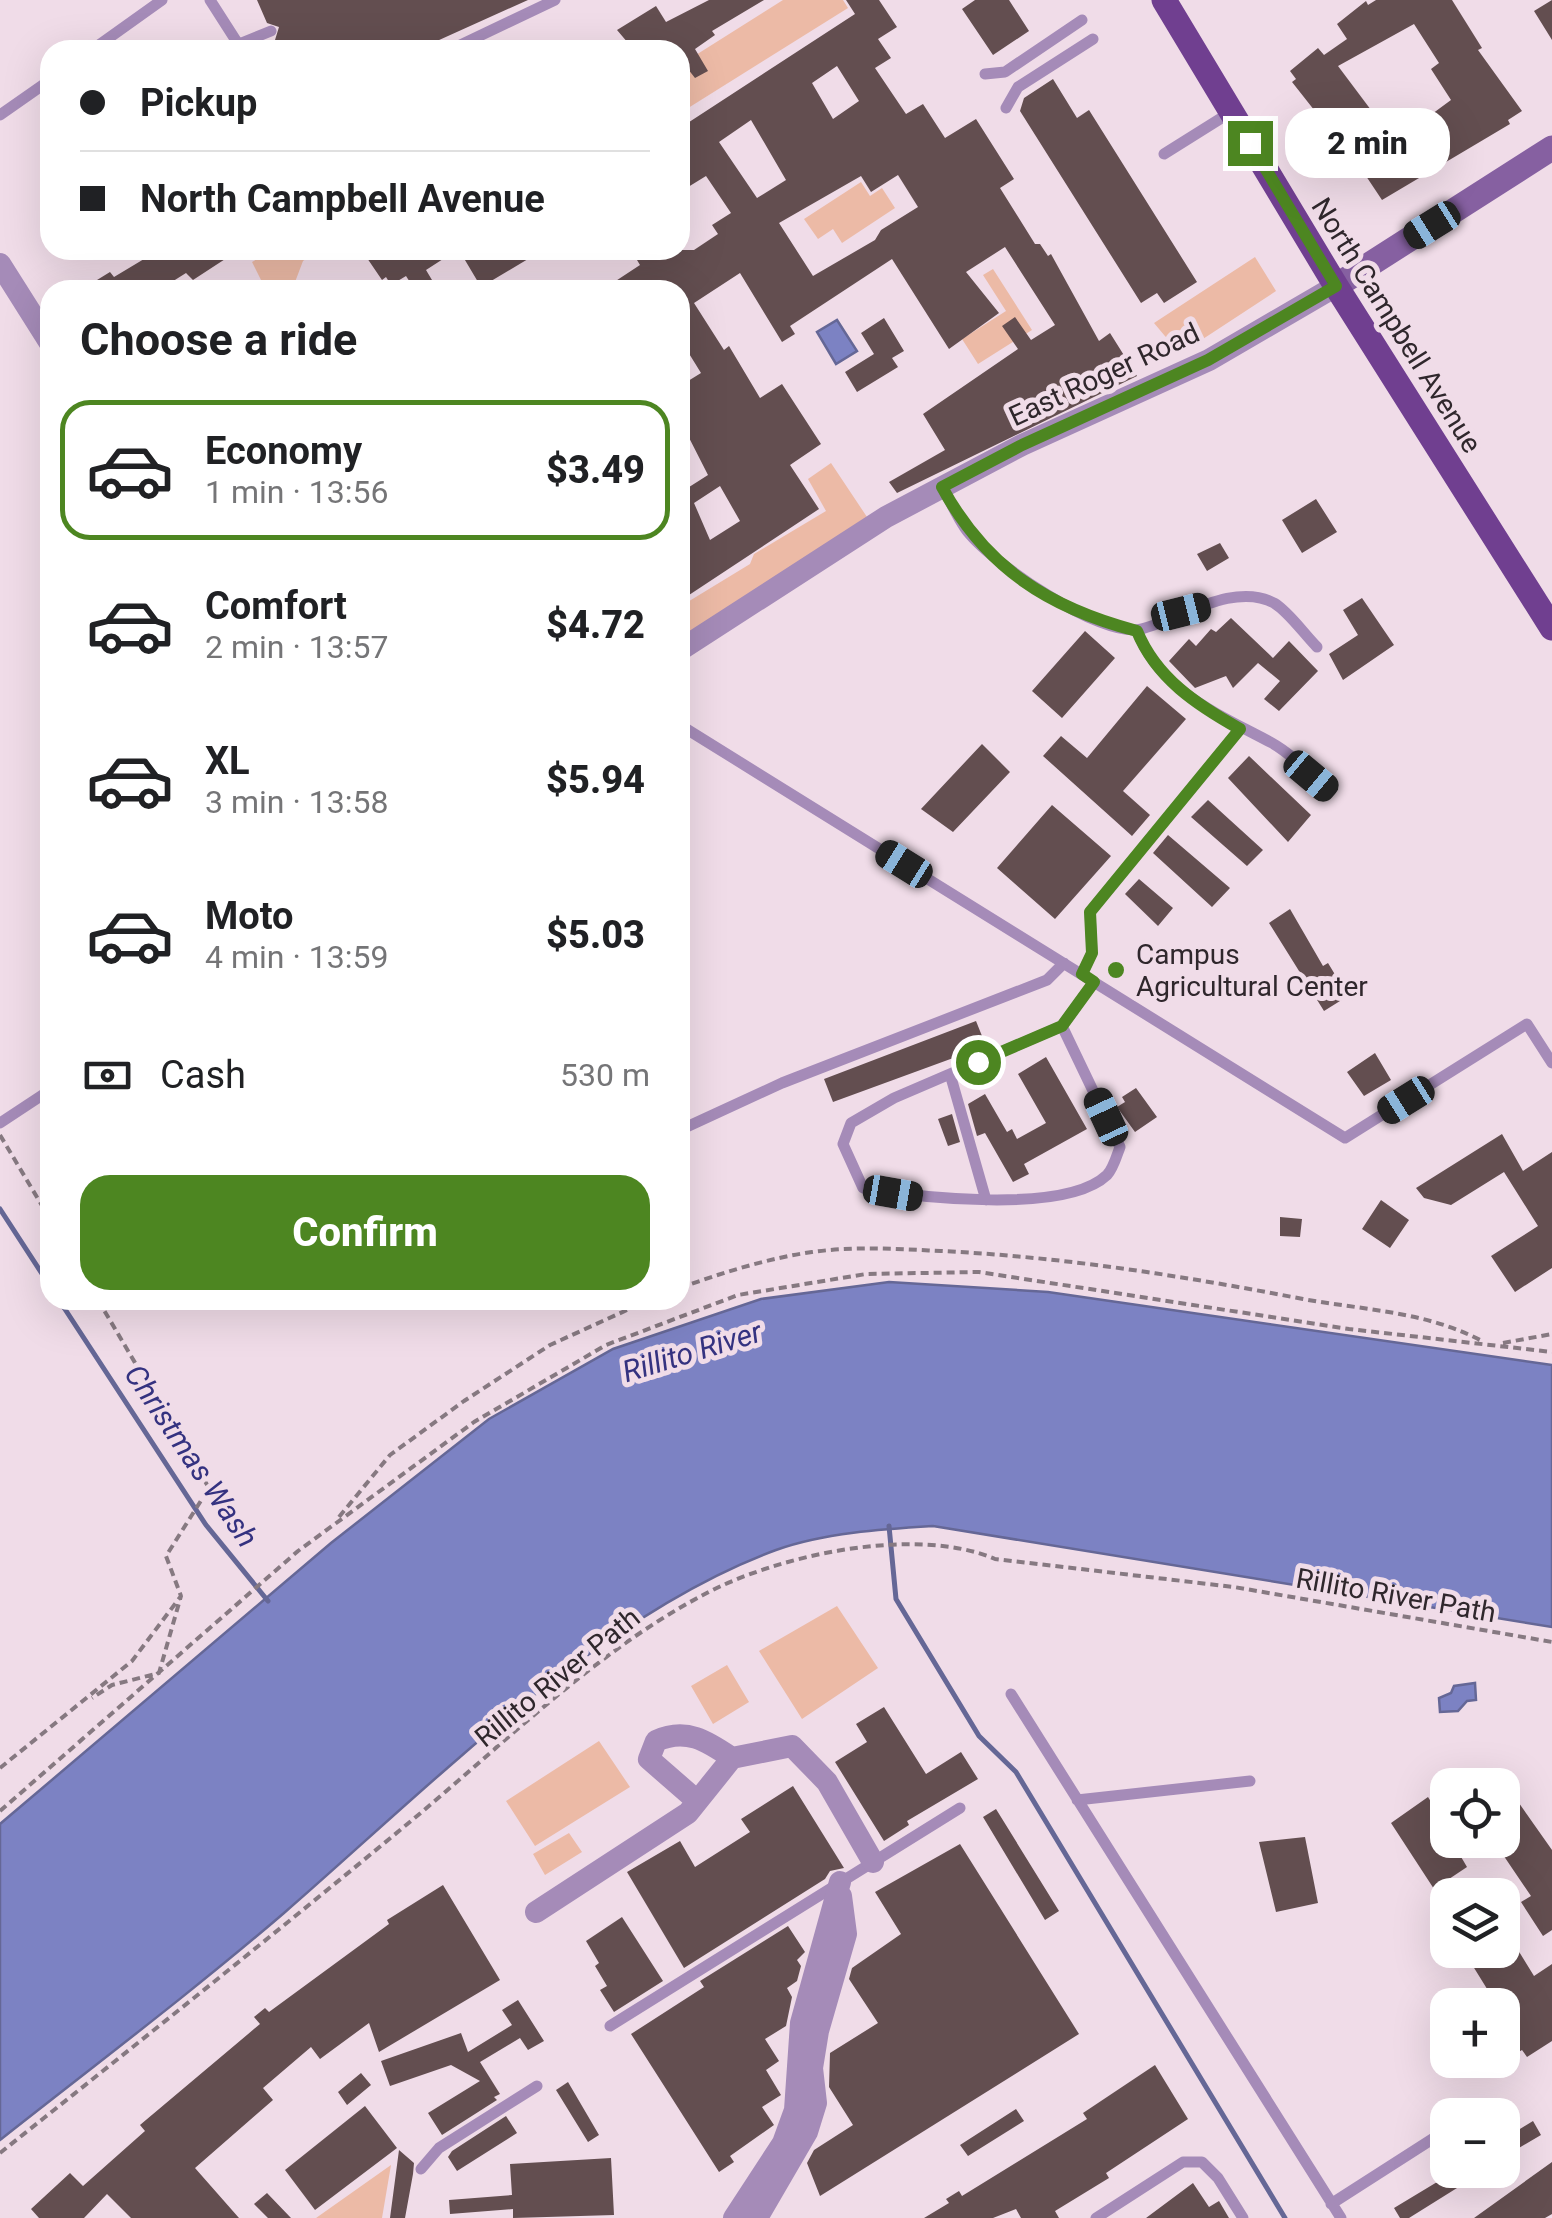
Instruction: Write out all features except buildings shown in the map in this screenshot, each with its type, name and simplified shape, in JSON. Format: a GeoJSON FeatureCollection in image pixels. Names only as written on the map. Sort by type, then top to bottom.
{"type":"FeatureCollection","features":[{"type":"Feature","properties":{"kind":"main road","name":"North Campbell Avenue"},"geometry":{"type":"LineString","coordinates":[[1164,0],[1336,286],[1552,628]]}},
{"type":"Feature","properties":{"kind":"street","name":"East Roger Road"},"geometry":{"type":"LineString","coordinates":[[690,644],[886,518],[942,487],[1022,445],[1208,360],[1336,286],[1552,148]]}},
{"type":"Feature","properties":{"kind":"street"},"geometry":{"type":"LineString","coordinates":[[0,264],[40,327]]}},
{"type":"Feature","properties":{"kind":"street"},"geometry":{"type":"LineString","coordinates":[[696,1800],[656,1769],[648,1759],[650,1748],[678,1734],[700,1738],[732,1758]]}},
{"type":"Feature","properties":{"kind":"street"},"geometry":{"type":"LineString","coordinates":[[536,1912],[688,1812],[732,1758],[792,1746],[827,1782],[873,1862]]}},
{"type":"Feature","properties":{"kind":"street"},"geometry":{"type":"LineString","coordinates":[[734,2218],[783,2142],[796,2110],[802,2023],[816,2002],[846,1934],[840,1882]]}},
{"type":"Feature","properties":{"kind":"street"},"geometry":{"type":"LineString","coordinates":[[757,2218],[807,2132],[816,2103],[812,2068],[816,2002]]}},
{"type":"Feature","properties":{"kind":"lane"},"geometry":{"type":"LineString","coordinates":[[106,40],[162,0]]}},
{"type":"Feature","properties":{"kind":"lane"},"geometry":{"type":"LineString","coordinates":[[210,0],[236,40]]}},
{"type":"Feature","properties":{"kind":"lane"},"geometry":{"type":"LineString","coordinates":[[471,40],[555,0]]}},
{"type":"Feature","properties":{"kind":"lane"},"geometry":{"type":"LineString","coordinates":[[985,74],[1005,72],[1082,20]]}},
{"type":"Feature","properties":{"kind":"lane"},"geometry":{"type":"LineString","coordinates":[[254,40],[271,31]]}},
{"type":"Feature","properties":{"kind":"lane"},"geometry":{"type":"LineString","coordinates":[[1006,108],[1018,87],[1093,39]]}},
{"type":"Feature","properties":{"kind":"lane"},"geometry":{"type":"LineString","coordinates":[[0,115],[40,87]]}},
{"type":"Feature","properties":{"kind":"lane"},"geometry":{"type":"LineString","coordinates":[[1164,154],[1231,112]]}},
{"type":"Feature","properties":{"kind":"lane"},"geometry":{"type":"LineString","coordinates":[[942,487],[965,528],[998,564],[1086,618],[1137,631],[1181,612],[1254,598],[1275,604],[1317,648]]}},
{"type":"Feature","properties":{"kind":"lane"},"geometry":{"type":"LineString","coordinates":[[1137,631],[1163,674],[1202,708],[1276,745],[1326,789]]}},
{"type":"Feature","properties":{"kind":"lane"},"geometry":{"type":"LineString","coordinates":[[1082,974],[1092,953],[1090,912],[1240,729]]}},
{"type":"Feature","properties":{"kind":"lane"},"geometry":{"type":"LineString","coordinates":[[690,731],[1345,1138],[1527,1024],[1552,1062]]}},
{"type":"Feature","properties":{"kind":"lane"},"geometry":{"type":"LineString","coordinates":[[690,1125],[782,1083],[1047,980],[1064,963]]}},
{"type":"Feature","properties":{"kind":"lane"},"geometry":{"type":"LineString","coordinates":[[1062,1026],[1120,1147],[1108,1174],[1080,1188],[986,1200],[923,1198],[863,1188],[843,1144],[850,1123],[1062,1026],[1094,982]]}},
{"type":"Feature","properties":{"kind":"lane"},"geometry":{"type":"LineString","coordinates":[[950,1074],[986,1200]]}},
{"type":"Feature","properties":{"kind":"lane"},"geometry":{"type":"LineString","coordinates":[[0,1123],[40,1097]]}},
{"type":"Feature","properties":{"kind":"lane"},"geometry":{"type":"LineString","coordinates":[[1011,1694],[1341,2218]]}},
{"type":"Feature","properties":{"kind":"lane"},"geometry":{"type":"LineString","coordinates":[[1078,1800],[1250,1780]]}},
{"type":"Feature","properties":{"kind":"lane"},"geometry":{"type":"LineString","coordinates":[[610,2026],[960,1808]]}},
{"type":"Feature","properties":{"kind":"lane"},"geometry":{"type":"LineString","coordinates":[[421,2169],[439,2148],[537,2086]]}},
{"type":"Feature","properties":{"kind":"lane"},"geometry":{"type":"LineString","coordinates":[[1332,2204],[1430,2141]]}},
{"type":"Feature","properties":{"kind":"lane"},"geometry":{"type":"LineString","coordinates":[[1096,2218],[1182,2162],[1202,2162],[1218,2178],[1243,2218]]}},
{"type":"Feature","properties":{"kind":"path"},"geometry":{"type":"LineString","coordinates":[[0,1135],[40,1202]]}},
{"type":"Feature","properties":{"kind":"path"},"geometry":{"type":"LineString","coordinates":[[690,1285],[822,1250],[990,1252],[1138,1268],[1321,1302],[1369,1306],[1447,1326],[1483,1342]]}},
{"type":"Feature","properties":{"kind":"path"},"geometry":{"type":"LineString","coordinates":[[0,1811],[298,1551],[474,1422],[606,1345],[738,1294],[848,1277],[979,1272],[1349,1330],[1552,1352]]}},
{"type":"Feature","properties":{"kind":"path"},"geometry":{"type":"LineString","coordinates":[[104,1310],[210,1488],[166,1556],[180,1596],[160,1674]]}},
{"type":"Feature","properties":{"kind":"path"},"geometry":{"type":"LineString","coordinates":[[336,1521],[373,1470],[464,1401],[550,1345],[627,1310]]}},
{"type":"Feature","properties":{"kind":"path"},"geometry":{"type":"LineString","coordinates":[[1498,1344],[1552,1334]]}},
{"type":"Feature","properties":{"kind":"path","name":"Rillito River Path"},"geometry":{"type":"LineString","coordinates":[[0,2153],[242,1960],[623,1644],[734,1580],[812,1554],[908,1547],[970,1548],[995,1558],[1234,1587],[1552,1642]]}},
{"type":"Feature","properties":{"kind":"path"},"geometry":{"type":"LineString","coordinates":[[0,1768],[92,1698],[132,1661],[180,1596]]}},
{"type":"Feature","properties":{"kind":"path"},"geometry":{"type":"LineString","coordinates":[[92,1698],[112,1686],[160,1674]]}},
{"type":"Feature","properties":{"kind":"shaded area"},"geometry":{"type":"Polygon","coordinates":[[[783,0],[843,0],[848,8],[690,107],[690,59],[783,0]]]}},
{"type":"Feature","properties":{"kind":"shaded area"},"geometry":{"type":"Polygon","coordinates":[[[861,182],[870,196],[882,188],[895,208],[842,243],[833,229],[818,239],[804,219],[861,182]]]}},
{"type":"Feature","properties":{"kind":"shaded area"},"geometry":{"type":"Polygon","coordinates":[[[1255,257],[1276,291],[1180,354],[1154,323],[1255,257]]]}},
{"type":"Feature","properties":{"kind":"shaded area"},"geometry":{"type":"Polygon","coordinates":[[[304,260],[296,280],[261,280],[252,262],[304,260]]]}},
{"type":"Feature","properties":{"kind":"shaded area"},"geometry":{"type":"Polygon","coordinates":[[[993,269],[1032,330],[978,364],[962,339],[1006,311],[983,275],[993,269]]]}},
{"type":"Feature","properties":{"kind":"shaded area"},"geometry":{"type":"Polygon","coordinates":[[[831,463],[869,520],[690,632],[690,601],[750,564],[754,554],[826,511],[808,479],[831,463]]]}},
{"type":"Feature","properties":{"kind":"shaded area"},"geometry":{"type":"Polygon","coordinates":[[[837,1606],[878,1668],[802,1719],[759,1651],[837,1606]]]}},
{"type":"Feature","properties":{"kind":"shaded area"},"geometry":{"type":"Polygon","coordinates":[[[727,1665],[749,1702],[713,1724],[691,1686],[727,1665]]]}},
{"type":"Feature","properties":{"kind":"shaded area"},"geometry":{"type":"Polygon","coordinates":[[[599,1741],[630,1787],[535,1846],[506,1801],[599,1741]]]}},
{"type":"Feature","properties":{"kind":"shaded area"},"geometry":{"type":"Polygon","coordinates":[[[569,1833],[582,1852],[545,1875],[533,1854],[569,1833]]]}},
{"type":"Feature","properties":{"kind":"shaded area"},"geometry":{"type":"Polygon","coordinates":[[[391,2165],[382,2218],[316,2218],[391,2165]]]}},
{"type":"Feature","properties":{"kind":"water"},"geometry":{"type":"Polygon","coordinates":[[[837,320],[857,351],[836,364],[817,332],[837,320]]]}},
{"type":"Feature","properties":{"kind":"water","name":"Rillito River"},"geometry":{"type":"Polygon","coordinates":[[[889,1282],[1048,1292],[1552,1365],[1552,1627],[933,1526],[874,1530],[794,1544],[710,1579],[644,1617],[580,1661],[517,1709],[179,2000],[0,2140],[0,1824],[331,1543],[489,1419],[613,1349],[761,1299],[889,1282]]]}},
{"type":"Feature","properties":{"kind":"water"},"geometry":{"type":"Polygon","coordinates":[[[1475,1683],[1476,1700],[1467,1701],[1458,1711],[1440,1712],[1439,1698],[1451,1693],[1454,1686],[1475,1683]]]}},
{"type":"Feature","properties":{"kind":"waterway","name":"Christmas Wash"},"geometry":{"type":"LineString","coordinates":[[0,1209],[40,1271]]}},
{"type":"Feature","properties":{"kind":"waterway","name":"Christmas Wash"},"geometry":{"type":"LineString","coordinates":[[66,1310],[206,1525],[268,1601]]}},
{"type":"Feature","properties":{"kind":"waterway"},"geometry":{"type":"LineString","coordinates":[[889,1526],[896,1599],[979,1736],[1016,1772],[1285,2218]]}},
{"type":"Feature","properties":{"kind":"place","name":"Campus Agricultural Center"},"geometry":{"type":"Point","coordinates":[1116,970]}},
{"type":"Feature","properties":{"kind":"route"},"geometry":{"type":"LineString","coordinates":[[978,1062],[1062,1026],[1094,982],[1082,974],[1092,953],[1090,912],[1240,729],[1202,708],[1163,674],[1137,631],[1086,618],[998,564],[965,528],[942,487],[1022,445],[1208,360],[1336,286],[1250,143]]}}]}
